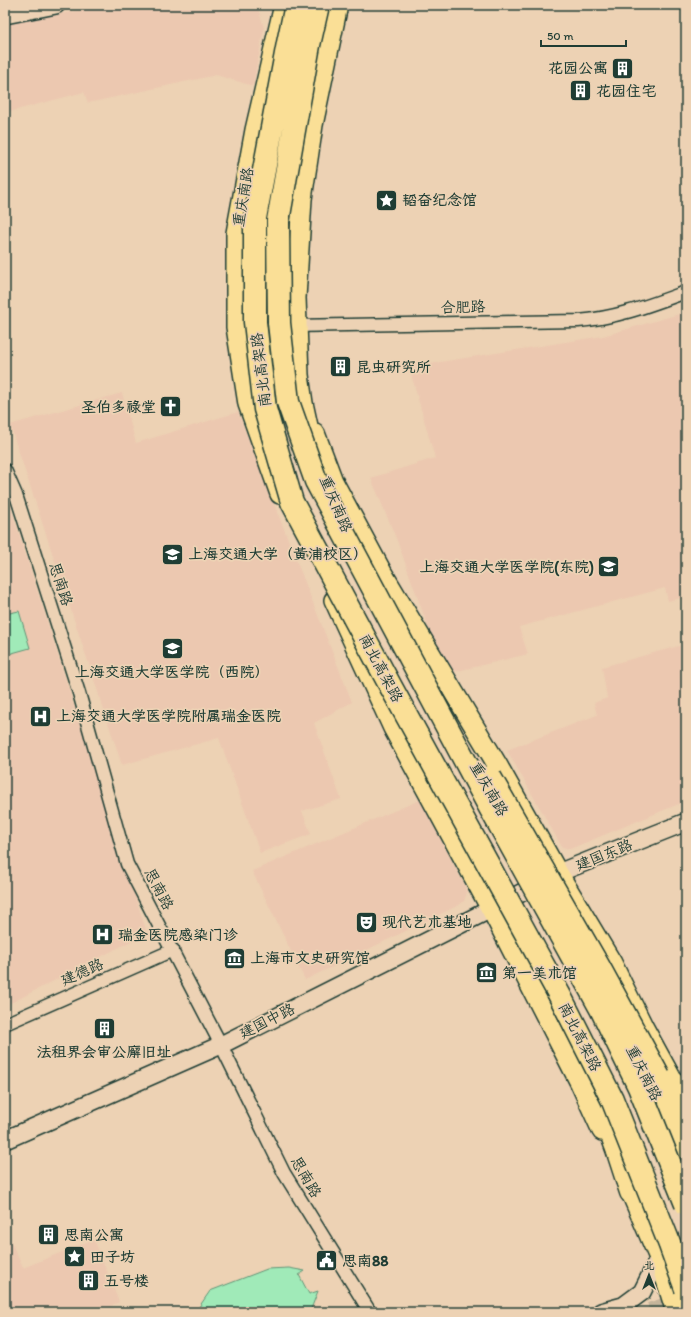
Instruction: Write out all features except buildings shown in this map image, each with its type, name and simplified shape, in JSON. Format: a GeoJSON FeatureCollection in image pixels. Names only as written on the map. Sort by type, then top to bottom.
{"type":"FeatureCollection","features":[{"type":"Feature","properties":{"kind":"highway","name":"南北高架路"},"geometry":{"type":"LineString","coordinates":[[296,5],[255,218],[255,322],[265,409],[292,502],[391,687],[559,994],[612,1099],[686,1289]]}},
{"type":"Feature","properties":{"kind":"highway","name":"南北高架路"},"geometry":{"type":"LineString","coordinates":[[318,5],[278,221],[279,323],[288,402],[316,481],[488,804],[601,1009],[639,1087],[686,1204]]}},
{"type":"Feature","properties":{"kind":"highway"},"geometry":{"type":"LineString","coordinates":[[387,614],[444,698],[553,886],[659,1077],[686,1146]]}},
{"type":"Feature","properties":{"kind":"highway"},"geometry":{"type":"LineString","coordinates":[[391,687],[403,725],[416,755],[556,1013],[602,1108],[618,1149],[631,1192]]}},
{"type":"Feature","properties":{"kind":"main road","name":"重庆南路"},"geometry":{"type":"LineString","coordinates":[[284,5],[255,130],[236,233],[236,327],[248,404],[281,497],[301,539],[329,590],[353,626],[498,906],[631,1192],[659,1258],[676,1312]]}},
{"type":"Feature","properties":{"kind":"main road","name":"重庆南路"},"geometry":{"type":"LineString","coordinates":[[338,5],[313,125],[302,199],[296,298],[299,375],[303,403],[332,481],[383,574],[498,766],[615,1018],[652,1083],[686,1170]]}},
{"type":"Feature","properties":{"kind":"main road","name":"重庆南路"},"geometry":{"type":"LineString","coordinates":[[551,878],[612,963],[678,1092],[686,1112]]}},
{"type":"Feature","properties":{"kind":"street"},"geometry":{"type":"LineString","coordinates":[[5,15],[56,5]]}},
{"type":"Feature","properties":{"kind":"street","name":"合肥路"},"geometry":{"type":"LineString","coordinates":[[236,327],[596,320],[633,311],[686,292]]}},
{"type":"Feature","properties":{"kind":"street","name":"思南路"},"geometry":{"type":"LineString","coordinates":[[5,470],[16,495],[78,693],[127,864],[173,950],[284,1173],[370,1312]]}},
{"type":"Feature","properties":{"kind":"street","name":"建国东路"},"geometry":{"type":"LineString","coordinates":[[524,892],[551,878],[686,822]]}},
{"type":"Feature","properties":{"kind":"street","name":"建国中路"},"geometry":{"type":"LineString","coordinates":[[5,1140],[221,1045],[524,892]]}},
{"type":"Feature","properties":{"kind":"street","name":"建德路"},"geometry":{"type":"LineString","coordinates":[[5,1024],[173,950]]}},
{"type":"Feature","properties":{"kind":"street"},"geometry":{"type":"LineString","coordinates":[[601,1312],[623,1306],[642,1292],[659,1258]]}},
{"type":"Feature","properties":{"kind":"shaded area"},"geometry":{"type":"Polygon","coordinates":[[[111,5],[257,5],[264,28],[253,86],[216,75],[88,103],[84,92],[5,113],[5,23],[111,5]]]}},
{"type":"Feature","properties":{"kind":"shaded area","name":"上海交通大学（黄浦校区）"},"geometry":{"type":"Polygon","coordinates":[[[686,312],[686,597],[668,601],[665,588],[519,627],[528,654],[445,674],[398,543],[371,478],[435,458],[409,367],[603,336],[686,312]]]}},
{"type":"Feature","properties":{"kind":"shaded area","name":"上海交通大学（黄浦校区）"},"geometry":{"type":"Polygon","coordinates":[[[122,393],[136,443],[238,412],[352,702],[314,723],[341,799],[302,811],[311,834],[260,853],[219,738],[122,765],[10,425],[122,393]]]}},
{"type":"Feature","properties":{"kind":"shaded area","name":"上海交通大学医学院附属瑞金医院"},"geometry":{"type":"Polygon","coordinates":[[[5,492],[147,933],[5,1006],[5,492]]]}},
{"type":"Feature","properties":{"kind":"shaded area"},"geometry":{"type":"Polygon","coordinates":[[[686,644],[686,801],[570,849],[562,847],[507,750],[597,715],[594,703],[607,698],[602,667],[686,644]]]}},
{"type":"Feature","properties":{"kind":"shaded area"},"geometry":{"type":"Polygon","coordinates":[[[420,800],[465,886],[467,893],[464,901],[459,905],[305,980],[252,871],[420,800]]]}},
{"type":"Feature","properties":{"kind":"shaded area","name":"田子坊"},"geometry":{"type":"Polygon","coordinates":[[[5,1212],[7,1216],[6,1231],[23,1268],[94,1239],[119,1302],[111,1306],[112,1312],[5,1312],[5,1212]]]}},
{"type":"Feature","properties":{"kind":"green space"},"geometry":{"type":"Polygon","coordinates":[[[19,611],[30,648],[5,655],[5,614],[19,611]]]}},
{"type":"Feature","properties":{"kind":"green space"},"geometry":{"type":"Polygon","coordinates":[[[289,1268],[305,1271],[299,1275],[309,1294],[318,1291],[311,1309],[308,1312],[200,1312],[199,1307],[210,1291],[267,1269],[289,1268]]]}},
{"type":"Feature","properties":{"kind":"tunnel"},"geometry":{"type":"LineString","coordinates":[[650,1312],[686,1301]]}},
{"type":"Feature","properties":{"kind":"place","name":"花园公寓"},"geometry":{"type":"Point","coordinates":[623,68]}},
{"type":"Feature","properties":{"kind":"place","name":"花园住宅"},"geometry":{"type":"Point","coordinates":[580,91]}},
{"type":"Feature","properties":{"kind":"place","name":"韬奋纪念馆"},"geometry":{"type":"Point","coordinates":[387,200]}},
{"type":"Feature","properties":{"kind":"place","name":"昆虫研究所"},"geometry":{"type":"Point","coordinates":[340,367]}},
{"type":"Feature","properties":{"kind":"place","name":"圣伯多禄堂"},"geometry":{"type":"Point","coordinates":[171,407]}},
{"type":"Feature","properties":{"kind":"place","name":"上海交通大学（黄浦校区）"},"geometry":{"type":"Point","coordinates":[173,554]}},
{"type":"Feature","properties":{"kind":"place","name":"上海交通大学医学院(东院)"},"geometry":{"type":"Point","coordinates":[609,567]}},
{"type":"Feature","properties":{"kind":"place","name":"上海交通大学医学院（西院）"},"geometry":{"type":"Point","coordinates":[172,649]}},
{"type":"Feature","properties":{"kind":"place","name":"上海交通大学医学院附属瑞金医院"},"geometry":{"type":"Point","coordinates":[41,716]}},
{"type":"Feature","properties":{"kind":"place","name":"现代艺术基地"},"geometry":{"type":"Point","coordinates":[366,922]}},
{"type":"Feature","properties":{"kind":"place","name":"瑞金医院感染门诊"},"geometry":{"type":"Point","coordinates":[102,935]}},
{"type":"Feature","properties":{"kind":"place","name":"上海市文史研究馆"},"geometry":{"type":"Point","coordinates":[234,958]}},
{"type":"Feature","properties":{"kind":"place","name":"第一美术馆"},"geometry":{"type":"Point","coordinates":[486,973]}},
{"type":"Feature","properties":{"kind":"place","name":"法租界会审公廨旧址"},"geometry":{"type":"Point","coordinates":[104,1029]}},
{"type":"Feature","properties":{"kind":"place","name":"思南公寓"},"geometry":{"type":"Point","coordinates":[49,1235]}},
{"type":"Feature","properties":{"kind":"place","name":"田子坊"},"geometry":{"type":"Point","coordinates":[75,1257]}},
{"type":"Feature","properties":{"kind":"place","name":"思南88"},"geometry":{"type":"Point","coordinates":[327,1261]}},
{"type":"Feature","properties":{"kind":"place","name":"五号楼"},"geometry":{"type":"Point","coordinates":[89,1281]}}]}
